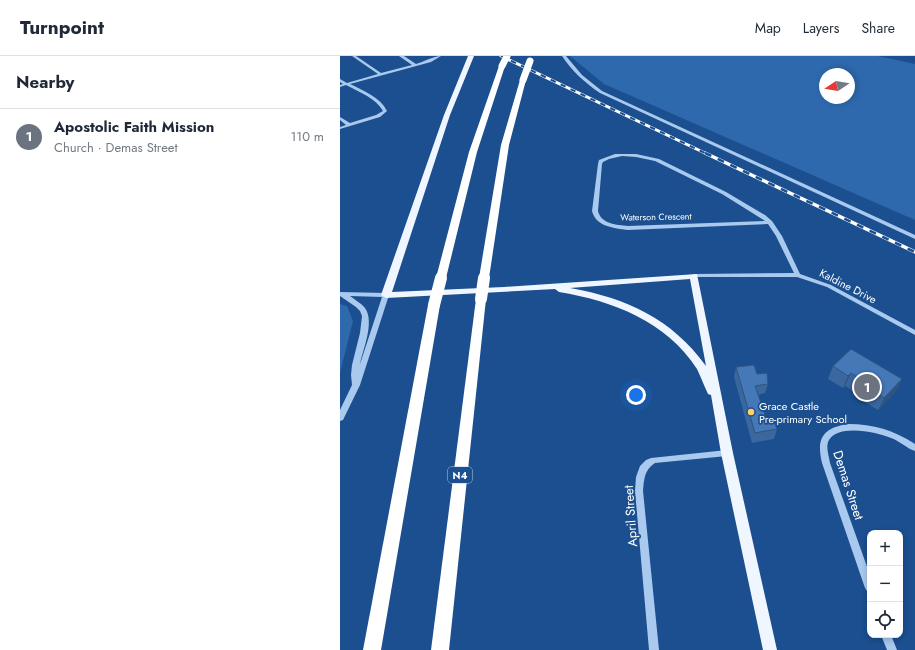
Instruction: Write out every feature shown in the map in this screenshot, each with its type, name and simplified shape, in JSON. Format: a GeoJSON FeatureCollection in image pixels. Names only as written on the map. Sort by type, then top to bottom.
{"type":"FeatureCollection","features":[{"type":"Feature","properties":{"kind":"highway"},"geometry":{"type":"LineString","coordinates":[[372,650],[434,305],[473,152],[506,56]]}},
{"type":"Feature","properties":{"kind":"highway","name":"N4"},"geometry":{"type":"LineString","coordinates":[[440,650],[484,278],[505,145],[530,58]]}},
{"type":"Feature","properties":{"kind":"main road"},"geometry":{"type":"LineString","coordinates":[[471,56],[447,115],[386,295],[504,290],[694,276],[727,453],[770,650]]}},
{"type":"Feature","properties":{"kind":"main road"},"geometry":{"type":"LineString","coordinates":[[542,287],[562,289],[610,301],[635,310],[661,325],[679,340],[694,357],[709,381],[723,426]]}},
{"type":"Feature","properties":{"kind":"street"},"geometry":{"type":"LineString","coordinates":[[354,56],[380,74]]}},
{"type":"Feature","properties":{"kind":"street"},"geometry":{"type":"LineString","coordinates":[[400,56],[415,65]]}},
{"type":"Feature","properties":{"kind":"street"},"geometry":{"type":"LineString","coordinates":[[340,86],[435,59],[439,56]]}},
{"type":"Feature","properties":{"kind":"street"},"geometry":{"type":"LineString","coordinates":[[564,56],[570,66],[585,81],[602,92],[915,237]]}},
{"type":"Feature","properties":{"kind":"street"},"geometry":{"type":"LineString","coordinates":[[340,80],[368,95],[381,104],[385,111],[378,116],[340,128]]}},
{"type":"Feature","properties":{"kind":"street"},"geometry":{"type":"LineString","coordinates":[[340,118],[349,125]]}},
{"type":"Feature","properties":{"kind":"street","name":"Waterson Crescent"},"geometry":{"type":"LineString","coordinates":[[770,222],[628,228],[611,226],[598,219],[595,211],[601,161],[606,158],[621,155],[641,156],[657,160],[742,202],[770,222],[779,236],[798,274]]}},
{"type":"Feature","properties":{"kind":"street","name":"Kaldine Drive"},"geometry":{"type":"LineString","coordinates":[[694,276],[798,274],[829,286],[915,333]]}},
{"type":"Feature","properties":{"kind":"street"},"geometry":{"type":"LineString","coordinates":[[340,418],[356,385],[386,295],[341,294]]}},
{"type":"Feature","properties":{"kind":"street"},"geometry":{"type":"LineString","coordinates":[[341,294],[361,307],[364,310],[366,319],[355,365],[354,375],[356,385]]}},
{"type":"Feature","properties":{"kind":"street","name":"Demas Street"},"geometry":{"type":"LineString","coordinates":[[867,579],[826,463],[822,448],[826,437],[836,429],[854,427],[874,429],[896,436],[915,448]]}},
{"type":"Feature","properties":{"kind":"street","name":"April Street"},"geometry":{"type":"LineString","coordinates":[[654,650],[639,491],[642,469],[647,463],[654,460],[727,453]]}},
{"type":"Feature","properties":{"kind":"street"},"geometry":{"type":"LineString","coordinates":[[887,638],[892,650]]}},
{"type":"Feature","properties":{"kind":"shaded area"},"geometry":{"type":"Polygon","coordinates":[[[570,56],[878,56],[915,64],[915,220],[604,84],[570,56]]]}},
{"type":"Feature","properties":{"kind":"shaded area"},"geometry":{"type":"Polygon","coordinates":[[[340,304],[347,306],[353,321],[340,373],[340,304]]]}},
{"type":"Feature","properties":{"kind":"building"},"geometry":{"type":"Polygon","coordinates":[[[851,349],[902,379],[884,398],[866,386],[868,384],[851,373],[848,376],[833,366],[851,349]]]}},
{"type":"Feature","properties":{"kind":"building"},"geometry":{"type":"Polygon","coordinates":[[[754,365],[757,374],[767,373],[768,384],[755,386],[767,420],[773,419],[777,429],[755,433],[736,367],[754,365]]]}},
{"type":"Feature","properties":{"kind":"railway"},"geometry":{"type":"LineString","coordinates":[[501,56],[707,154]]}},
{"type":"Feature","properties":{"kind":"railway"},"geometry":{"type":"LineString","coordinates":[[705,153],[915,252]]}},
{"type":"Feature","properties":{"kind":"place","name":"Apostolic Faith Mission"},"geometry":{"type":"Point","coordinates":[867,387]}},
{"type":"Feature","properties":{"kind":"place","name":"Grace Castle Pre-primary School"},"geometry":{"type":"Point","coordinates":[751,412]}}]}
